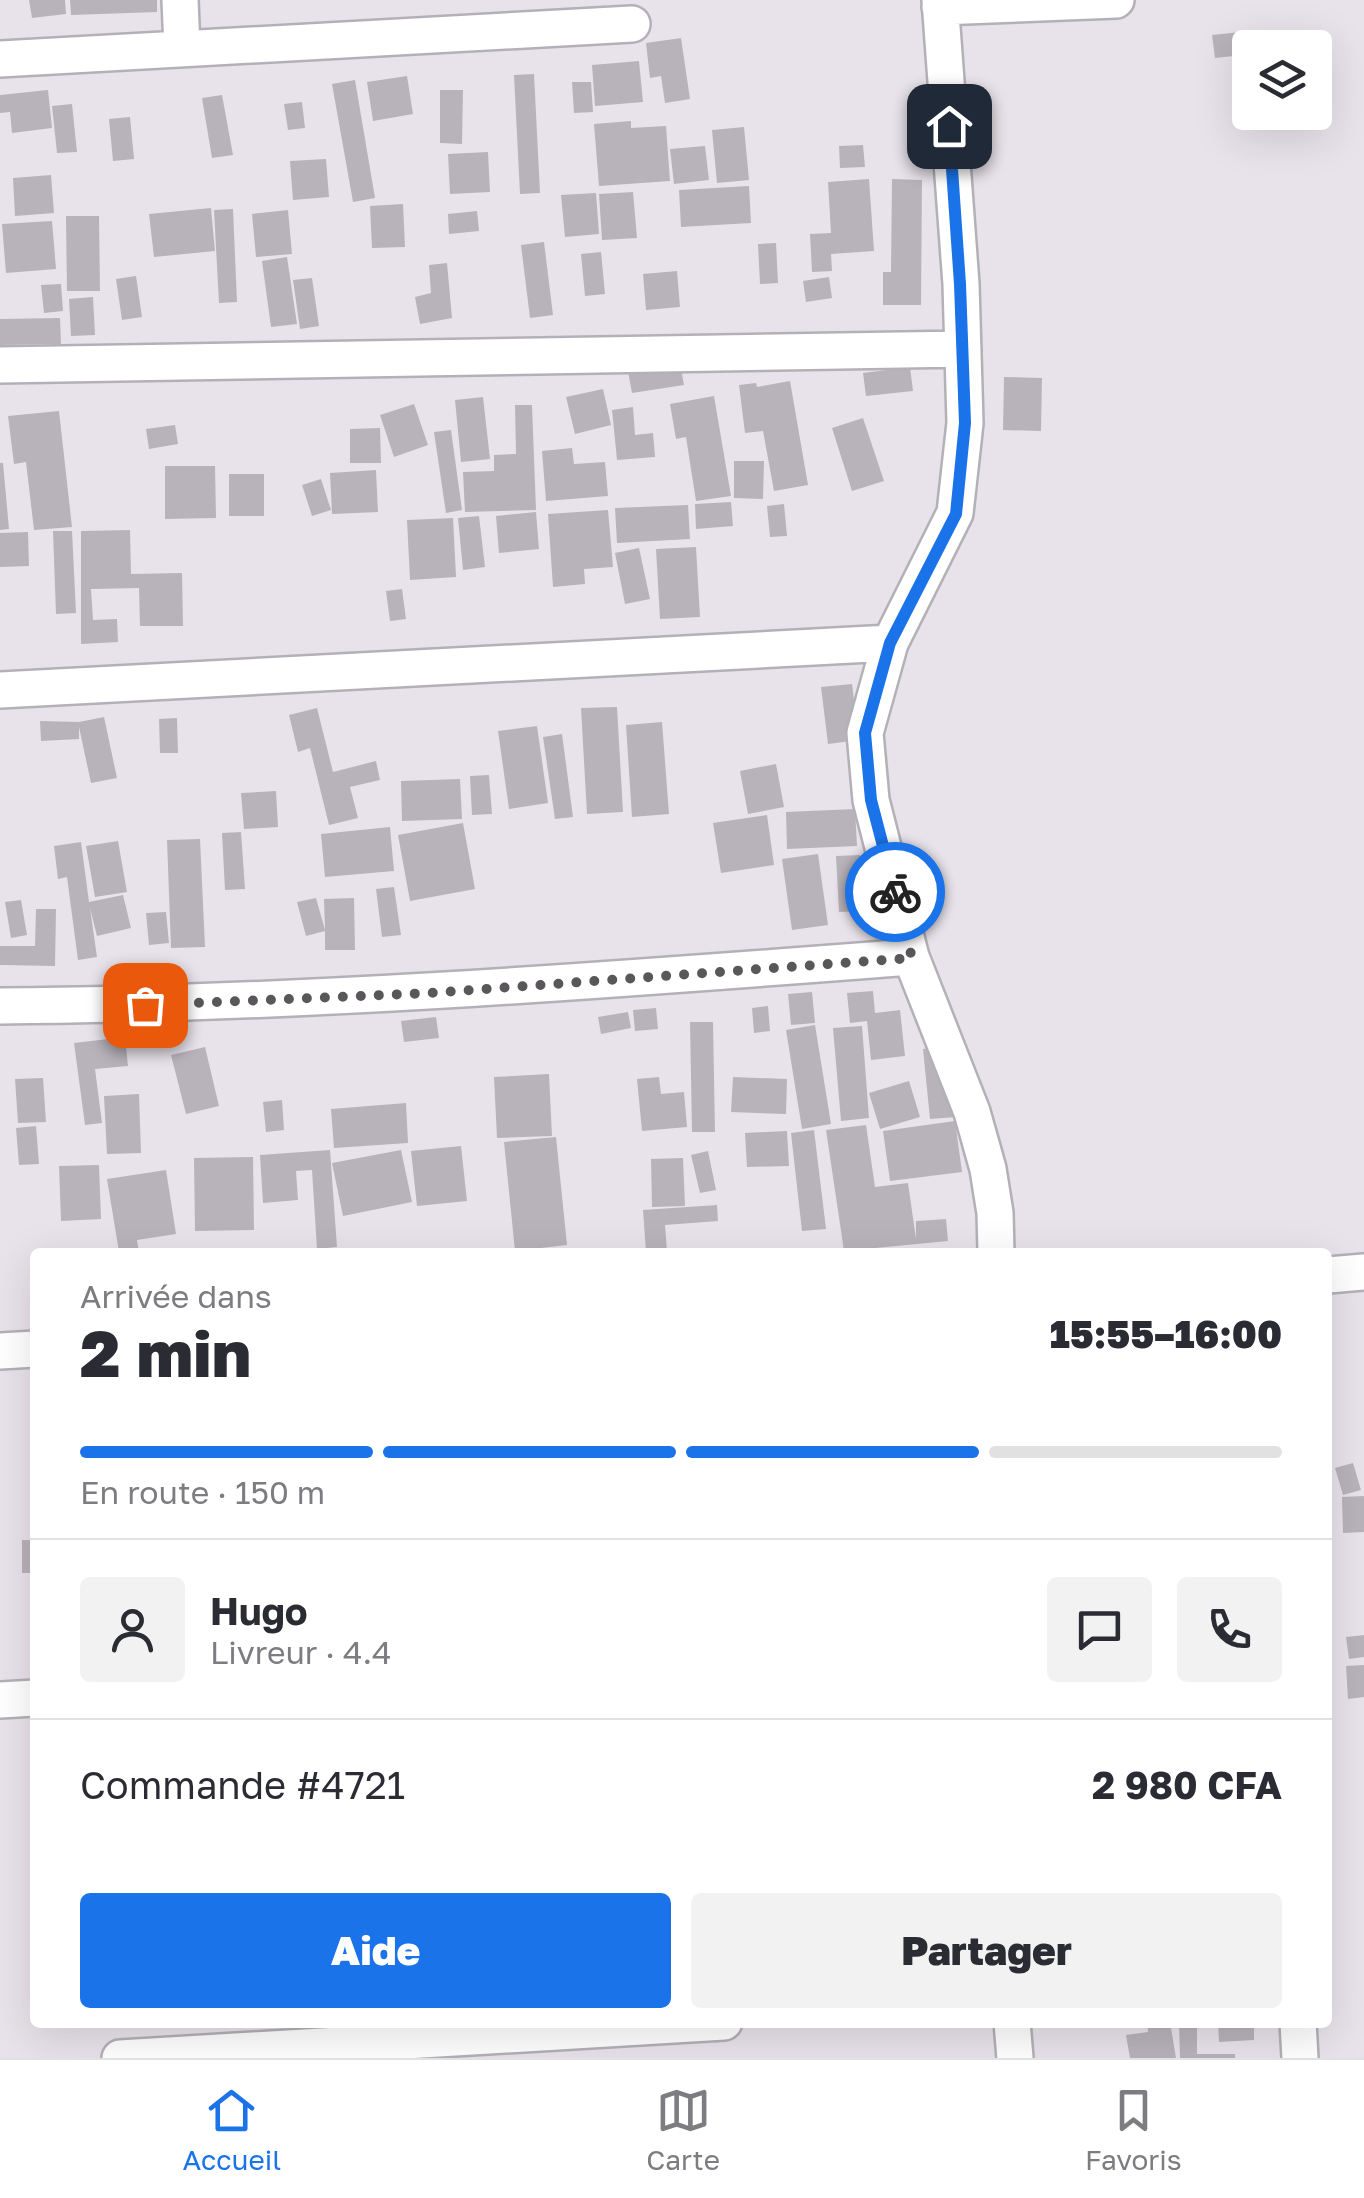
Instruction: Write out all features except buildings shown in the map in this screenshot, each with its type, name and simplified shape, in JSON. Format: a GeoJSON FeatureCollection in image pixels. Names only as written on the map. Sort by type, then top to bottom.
{"type":"FeatureCollection","features":[{"type":"Feature","properties":{"kind":"street"},"geometry":{"type":"LineString","coordinates":[[180,0],[182,48]]}},
{"type":"Feature","properties":{"kind":"street"},"geometry":{"type":"LineString","coordinates":[[996,1248],[988,1170],[972,1112],[912,958],[871,800],[865,733],[890,643],[956,514],[965,423],[963,349],[940,4],[1116,0]]}},
{"type":"Feature","properties":{"kind":"street"},"geometry":{"type":"LineString","coordinates":[[0,59],[632,24]]}},
{"type":"Feature","properties":{"kind":"street"},"geometry":{"type":"LineString","coordinates":[[0,365],[963,349]]}},
{"type":"Feature","properties":{"kind":"street"},"geometry":{"type":"LineString","coordinates":[[0,690],[890,643]]}},
{"type":"Feature","properties":{"kind":"street"},"geometry":{"type":"LineString","coordinates":[[0,1006],[182,1005],[430,993],[912,958]]}},
{"type":"Feature","properties":{"kind":"street"},"geometry":{"type":"LineString","coordinates":[[1332,1275],[1364,1272]]}},
{"type":"Feature","properties":{"kind":"street"},"geometry":{"type":"LineString","coordinates":[[0,1351],[30,1348]]}},
{"type":"Feature","properties":{"kind":"street"},"geometry":{"type":"LineString","coordinates":[[0,1700],[30,1698]]}},
{"type":"Feature","properties":{"kind":"street"},"geometry":{"type":"LineString","coordinates":[[120,2058],[592,2028]]}},
{"type":"Feature","properties":{"kind":"street"},"geometry":{"type":"LineString","coordinates":[[1012,2028],[1014,2058]]}},
{"type":"Feature","properties":{"kind":"street"},"geometry":{"type":"LineString","coordinates":[[1298,2028],[1300,2058]]}},
{"type":"Feature","properties":{"kind":"way so far"},"geometry":{"type":"LineString","coordinates":[[145,1005],[430,993],[912,958],[895,892]]}},
{"type":"Feature","properties":{"kind":"route"},"geometry":{"type":"LineString","coordinates":[[895,892],[871,800],[865,733],[890,643],[956,514],[965,423],[949,126]]}}]}
